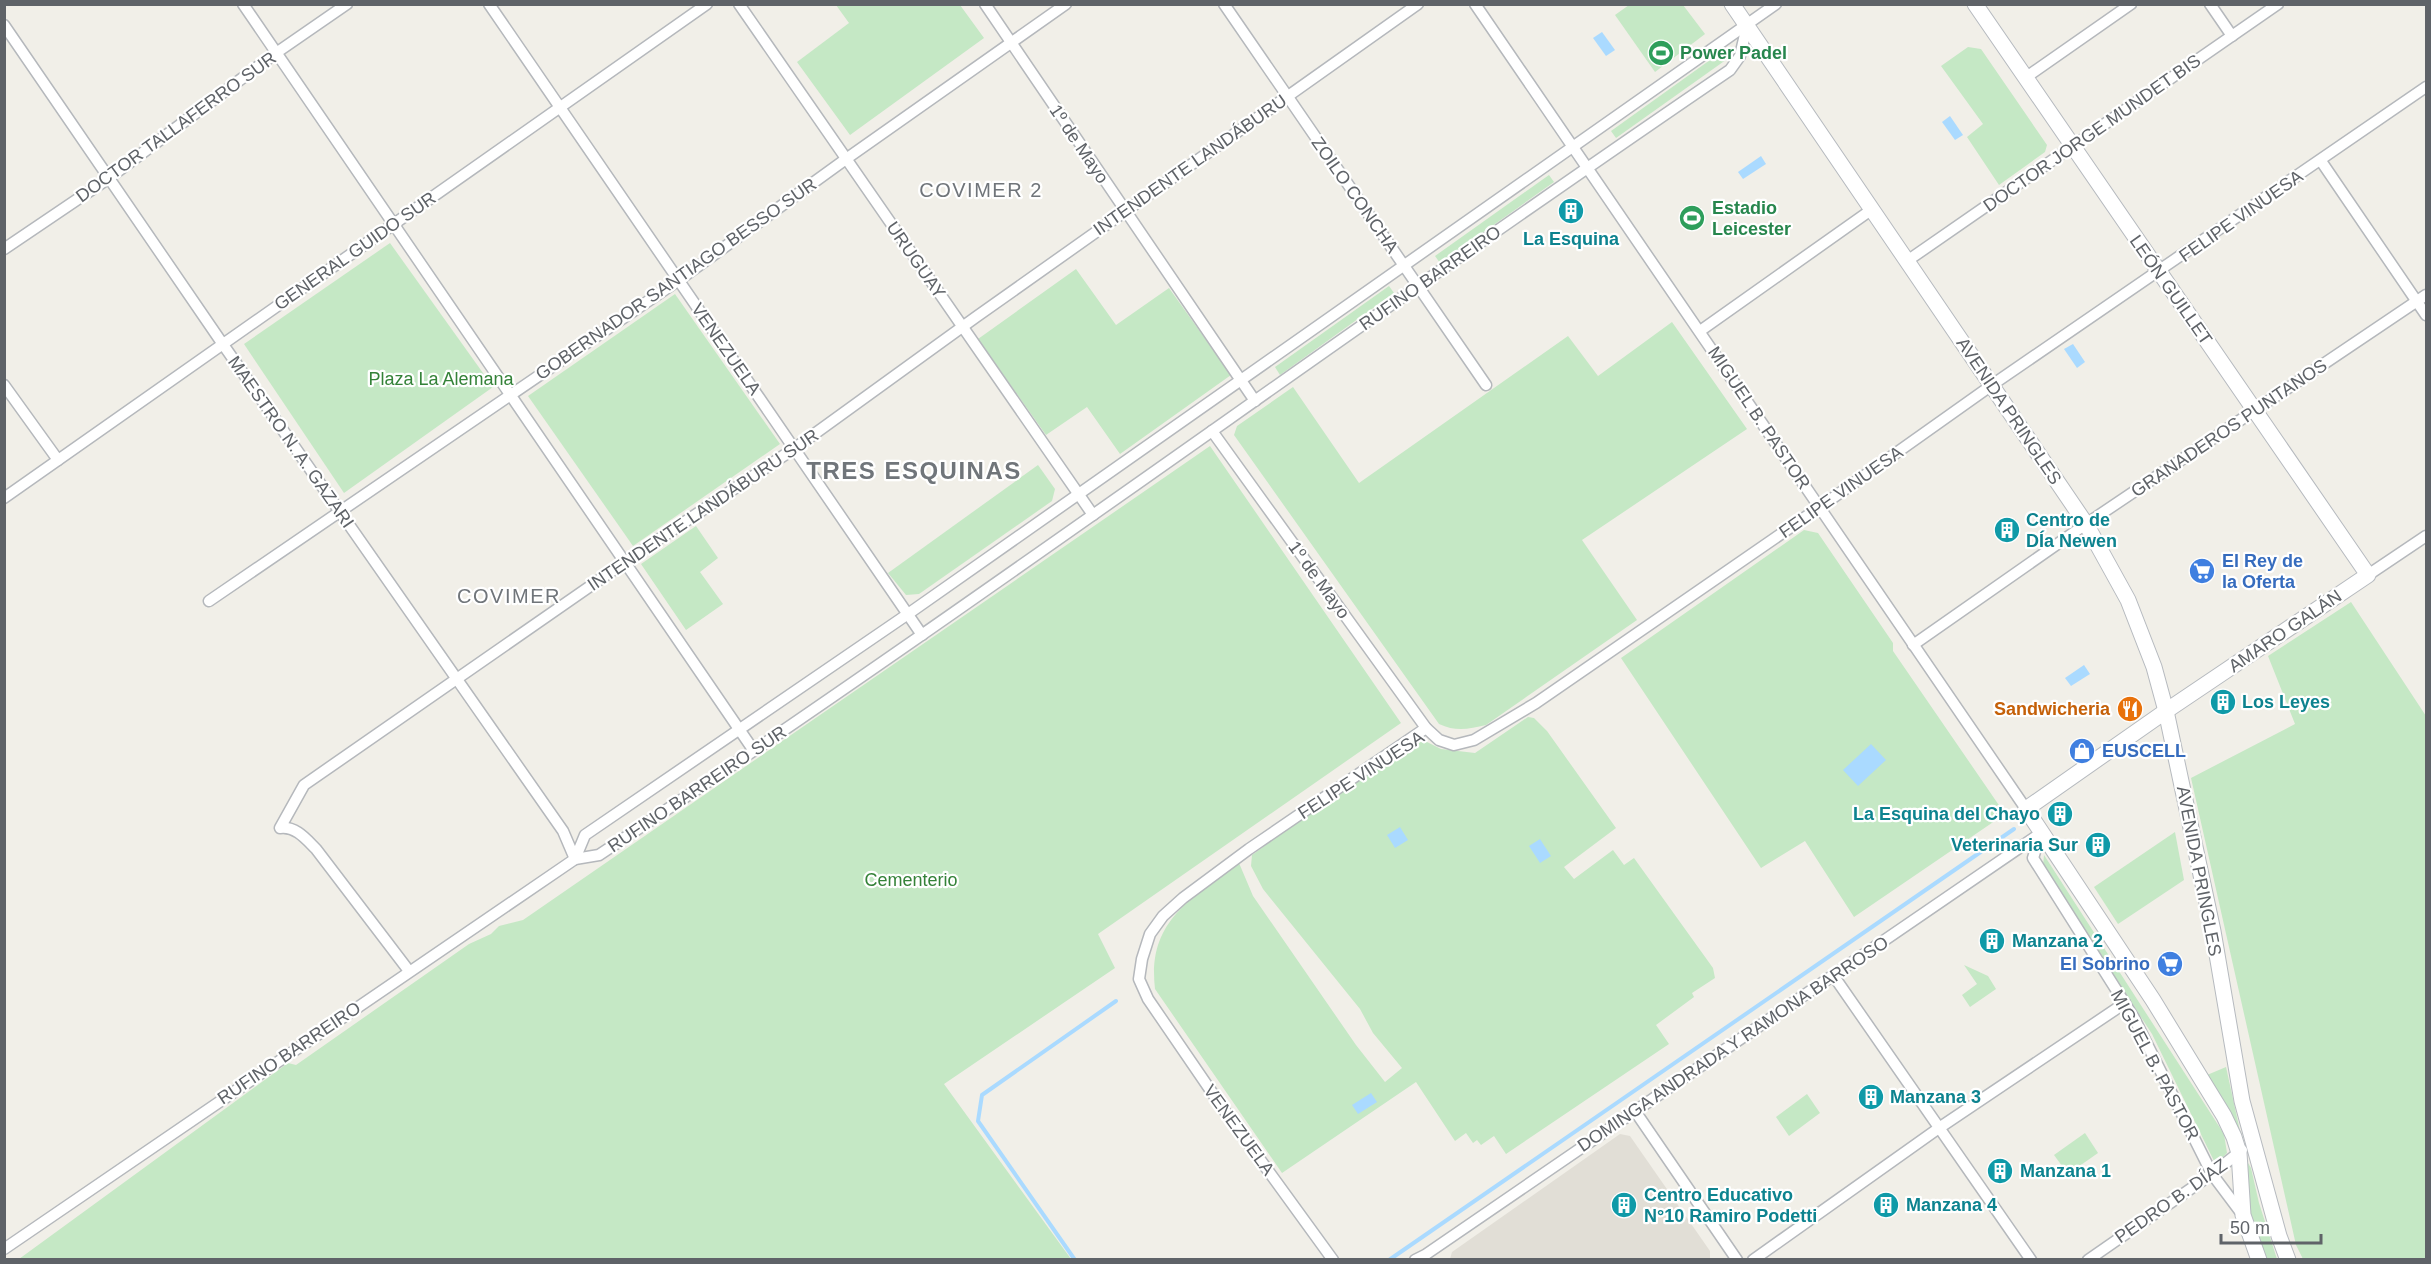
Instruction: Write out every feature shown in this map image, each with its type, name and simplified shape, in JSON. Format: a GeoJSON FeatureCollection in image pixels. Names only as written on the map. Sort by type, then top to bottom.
{"type":"FeatureCollection","features":[{"type":"Feature","properties":{"kind":"street"},"geometry":{"type":"LineString","coordinates":[[243,4],[754,751]]}},
{"type":"Feature","properties":{"kind":"street","name":"DOCTOR TALLAFERRO SUR"},"geometry":{"type":"LineString","coordinates":[[4,249],[109,178],[276,53],[347,4]]}},
{"type":"Feature","properties":{"kind":"street","name":"VENEZUELA"},"geometry":{"type":"LineString","coordinates":[[489,4],[922,635]]}},
{"type":"Feature","properties":{"kind":"street","name":"GENERAL GUIDO SUR"},"geometry":{"type":"LineString","coordinates":[[4,498],[222,343],[561,109],[707,4]]}},
{"type":"Feature","properties":{"kind":"street","name":"URUGUAY"},"geometry":{"type":"LineString","coordinates":[[739,4],[1093,515]]}},
{"type":"Feature","properties":{"kind":"street","name":"1º de Mayo"},"geometry":{"type":"LineString","coordinates":[[985,4],[1255,401]]}},
{"type":"Feature","properties":{"kind":"street","name":"GOBERNADOR SANTIAGO BESSO SUR"},"geometry":{"type":"LineString","coordinates":[[209,601],[678,280],[1066,4]]}},
{"type":"Feature","properties":{"kind":"street","name":"ZOILO CONCHA"},"geometry":{"type":"LineString","coordinates":[[1224,4],[1486,385]]}},
{"type":"Feature","properties":{"kind":"street","name":"INTENDENTE LANDÁBURU"},"geometry":{"type":"LineString","coordinates":[[963,327],[1418,4]]}},
{"type":"Feature","properties":{"kind":"street","name":"MIGUEL B. PASTOR"},"geometry":{"type":"LineString","coordinates":[[1475,4],[2026,809],[2168,1023],[2224,1116],[2234,1137],[2239,1153],[2243,1215],[2259,1260]]}},
{"type":"Feature","properties":{"kind":"street","name":"AVENIDA PRINGLES"},"geometry":{"type":"LineString","coordinates":[[1732,4],[2086,524],[2123,590],[2141,630],[2166,711],[2213,932],[2242,1101],[2279,1236],[2288,1260]]}},
{"type":"Feature","properties":{"kind":"street","name":"RUFINO BARREIRO"},"geometry":{"type":"LineString","coordinates":[[1080,494],[1776,4]]}},
{"type":"Feature","properties":{"kind":"street","name":"LEÓN GUILLET"},"geometry":{"type":"LineString","coordinates":[[1975,4],[2368,575]]}},
{"type":"Feature","properties":{"kind":"street"},"geometry":{"type":"LineString","coordinates":[[2025,78],[2131,4]]}},
{"type":"Feature","properties":{"kind":"street"},"geometry":{"type":"LineString","coordinates":[[2210,4],[2232,36]]}},
{"type":"Feature","properties":{"kind":"street","name":"DOCTOR JORGE MUNDET BIS"},"geometry":{"type":"LineString","coordinates":[[1907,261],[2278,4]]}},
{"type":"Feature","properties":{"kind":"street","name":"MAESTRO N. A. GAZARI"},"geometry":{"type":"LineString","coordinates":[[4,25],[222,343],[563,831],[575,859]]}},
{"type":"Feature","properties":{"kind":"street","name":"RUFINO BARREIRO"},"geometry":{"type":"LineString","coordinates":[[1093,515],[1587,166],[1730,70],[1740,56],[1747,26]]}},
{"type":"Feature","properties":{"kind":"street","name":"FELIPE VINUESA"},"geometry":{"type":"LineString","coordinates":[[1148,999],[1139,980],[1142,959],[1150,934],[1163,916],[1183,898],[1249,849],[1426,728],[1438,740],[1454,745],[1474,740],[1536,703],[2427,87]]}},
{"type":"Feature","properties":{"kind":"street"},"geometry":{"type":"LineString","coordinates":[[2321,161],[2422,298],[2427,315]]}},
{"type":"Feature","properties":{"kind":"street"},"geometry":{"type":"LineString","coordinates":[[1700,331],[1871,210]]}},
{"type":"Feature","properties":{"kind":"street","name":"GRANADEROS PUNTANOS"},"geometry":{"type":"LineString","coordinates":[[1913,645],[2086,524],[2422,298]]}},
{"type":"Feature","properties":{"kind":"street","name":"INTENDENTE LANDÁBURU SUR"},"geometry":{"type":"LineString","coordinates":[[410,970],[316,849],[300,832],[286,827],[280,828],[304,785],[625,562],[795,448],[963,327]]}},
{"type":"Feature","properties":{"kind":"street"},"geometry":{"type":"LineString","coordinates":[[4,385],[58,460]]}},
{"type":"Feature","properties":{"kind":"street","name":"1º de Mayo"},"geometry":{"type":"LineString","coordinates":[[1212,431],[1426,728]]}},
{"type":"Feature","properties":{"kind":"street","name":"RUFINO BARREIRO SUR"},"geometry":{"type":"LineString","coordinates":[[575,859],[585,835],[1080,494]]}},
{"type":"Feature","properties":{"kind":"street","name":"RUFINO BARREIRO SUR"},"geometry":{"type":"LineString","coordinates":[[575,859],[599,855],[754,751],[1093,515]]}},
{"type":"Feature","properties":{"kind":"street","name":"AMARO GALÁN"},"geometry":{"type":"LineString","coordinates":[[2026,809],[2166,711],[2427,536]]}},
{"type":"Feature","properties":{"kind":"street","name":"MIGUEL B. PASTOR"},"geometry":{"type":"LineString","coordinates":[[2041,833],[2033,858],[2134,1018],[2212,1174],[2243,1215]]}},
{"type":"Feature","properties":{"kind":"street","name":"DOMINGA ANDRADA Y RAMONA BARROSO"},"geometry":{"type":"LineString","coordinates":[[1422,1258],[2041,833]]}},
{"type":"Feature","properties":{"kind":"street","name":"RUFINO BARREIRO"},"geometry":{"type":"LineString","coordinates":[[4,1249],[575,859]]}},
{"type":"Feature","properties":{"kind":"street"},"geometry":{"type":"LineString","coordinates":[[1833,975],[2031,1260]]}},
{"type":"Feature","properties":{"kind":"street","name":"VENEZUELA"},"geometry":{"type":"LineString","coordinates":[[1148,999],[1224,1110],[1333,1260]]}},
{"type":"Feature","properties":{"kind":"street"},"geometry":{"type":"LineString","coordinates":[[1753,1260],[1939,1128],[2125,1003]]}},
{"type":"Feature","properties":{"kind":"street"},"geometry":{"type":"LineString","coordinates":[[1635,1111],[1737,1260]]}},
{"type":"Feature","properties":{"kind":"street","name":"PEDRO B. DÍAZ"},"geometry":{"type":"LineString","coordinates":[[2088,1260],[2212,1174],[2253,1142]]}},
{"type":"Feature","properties":{"kind":"shaded area"},"geometry":{"type":"Polygon","coordinates":[[[1620,1134],[1630,1136],[1710,1251],[1710,1259],[1450,1259],[1452,1252],[1620,1134]]]}},
{"type":"Feature","properties":{"kind":"green space"},"geometry":{"type":"Polygon","coordinates":[[[836,5],[960,5],[984,38],[850,135],[797,62],[849,23],[836,5]]]}},
{"type":"Feature","properties":{"kind":"green space","name":"Power Padel"},"geometry":{"type":"Polygon","coordinates":[[[1629,5],[1683,5],[1705,34],[1655,72],[1615,15],[1629,5]]]}},
{"type":"Feature","properties":{"kind":"green space"},"geometry":{"type":"Polygon","coordinates":[[[1968,47],[1981,49],[2047,145],[2045,152],[1999,185],[1967,137],[1983,124],[1941,66],[1968,47]]]}},
{"type":"Feature","properties":{"kind":"green space"},"geometry":{"type":"Polygon","coordinates":[[[1724,50],[1730,57],[1616,138],[1611,131],[1724,50]]]}},
{"type":"Feature","properties":{"kind":"green space"},"geometry":{"type":"Polygon","coordinates":[[[1549,175],[1554,182],[1440,263],[1435,256],[1549,175]]]}},
{"type":"Feature","properties":{"kind":"green space","name":"Plaza La Alemana"},"geometry":{"type":"Polygon","coordinates":[[[390,243],[493,387],[344,493],[244,344],[390,243]]]}},
{"type":"Feature","properties":{"kind":"green space"},"geometry":{"type":"Polygon","coordinates":[[[1076,269],[1116,325],[1169,288],[1231,375],[1120,454],[1087,407],[1046,435],[978,339],[1076,269]]]}},
{"type":"Feature","properties":{"kind":"green space"},"geometry":{"type":"Polygon","coordinates":[[[1389,286],[1394,293],[1280,375],[1275,367],[1389,286]]]}},
{"type":"Feature","properties":{"kind":"green space"},"geometry":{"type":"Polygon","coordinates":[[[675,294],[780,444],[633,546],[528,396],[675,294]]]}},
{"type":"Feature","properties":{"kind":"green space"},"geometry":{"type":"Polygon","coordinates":[[[1672,322],[1747,429],[1582,540],[1637,620],[1486,725],[1457,729],[1439,724],[1234,435],[1237,426],[1293,387],[1359,483],[1568,336],[1598,376],[1672,322]]]}},
{"type":"Feature","properties":{"kind":"green space","name":"Cementerio"},"geometry":{"type":"Polygon","coordinates":[[[1210,446],[1401,723],[1098,934],[1115,968],[944,1084],[1071,1259],[19,1259],[288,1063],[296,1065],[469,944],[491,934],[499,926],[523,920],[1210,446]]]}},
{"type":"Feature","properties":{"kind":"green space"},"geometry":{"type":"Polygon","coordinates":[[[1038,465],[1055,489],[1052,501],[919,594],[906,595],[888,573],[1038,465]]]}},
{"type":"Feature","properties":{"kind":"green space"},"geometry":{"type":"Polygon","coordinates":[[[696,526],[718,558],[700,572],[723,604],[686,630],[641,564],[696,526]]]}},
{"type":"Feature","properties":{"kind":"green space"},"geometry":{"type":"Polygon","coordinates":[[[1804,530],[1818,533],[1893,643],[1893,651],[2005,814],[1854,917],[1805,841],[1761,868],[1621,658],[1804,530]]]}},
{"type":"Feature","properties":{"kind":"green space"},"geometry":{"type":"Polygon","coordinates":[[[2351,602],[2426,716],[2426,1259],[2303,1259],[2296,1245],[2191,778],[2295,724],[2268,656],[2351,602]]]}},
{"type":"Feature","properties":{"kind":"green space"},"geometry":{"type":"Polygon","coordinates":[[[1528,717],[1534,718],[1547,731],[1616,828],[1564,867],[1574,879],[1613,850],[1624,865],[1634,858],[1713,968],[1715,978],[1692,993],[1694,997],[1656,1025],[1669,1044],[1506,1154],[1494,1136],[1481,1145],[1477,1140],[1473,1143],[1466,1133],[1455,1141],[1416,1082],[1282,1173],[1155,989],[1154,966],[1158,946],[1165,929],[1189,901],[1239,863],[1253,896],[1356,1045],[1385,1082],[1402,1068],[1373,1033],[1360,1009],[1263,889],[1251,866],[1252,855],[1402,747],[1425,741],[1441,749],[1475,753],[1528,717]]]}},
{"type":"Feature","properties":{"kind":"green space"},"geometry":{"type":"Polygon","coordinates":[[[2175,832],[2184,880],[2118,924],[2094,887],[2175,832]]]}},
{"type":"Feature","properties":{"kind":"green space"},"geometry":{"type":"Polygon","coordinates":[[[2044,855],[2224,1134],[2227,1153],[2218,1162],[2214,1161],[2152,1034],[2043,866],[2044,855]]]}},
{"type":"Feature","properties":{"kind":"green space"},"geometry":{"type":"Polygon","coordinates":[[[1964,965],[1988,976],[1996,989],[1970,1007],[1962,995],[1977,984],[1964,965]]]}},
{"type":"Feature","properties":{"kind":"green space"},"geometry":{"type":"Polygon","coordinates":[[[2226,1067],[2240,1131],[2207,1075],[2226,1067]]]}},
{"type":"Feature","properties":{"kind":"green space"},"geometry":{"type":"Polygon","coordinates":[[[1807,1094],[1820,1113],[1789,1136],[1776,1117],[1807,1094]]]}},
{"type":"Feature","properties":{"kind":"green space"},"geometry":{"type":"Polygon","coordinates":[[[2085,1133],[2098,1153],[2068,1174],[2054,1155],[2085,1133]]]}},
{"type":"Feature","properties":{"kind":"green space"},"geometry":{"type":"Polygon","coordinates":[[[2248,1163],[2277,1259],[2263,1259],[2248,1216],[2246,1170],[2248,1163]]]}},
{"type":"Feature","properties":{"kind":"water"},"geometry":{"type":"Polygon","coordinates":[[[1602,32],[1615,50],[1606,56],[1593,38],[1602,32]]]}},
{"type":"Feature","properties":{"kind":"water"},"geometry":{"type":"Polygon","coordinates":[[[1950,116],[1963,135],[1955,140],[1942,122],[1950,116]]]}},
{"type":"Feature","properties":{"kind":"water"},"geometry":{"type":"Polygon","coordinates":[[[1761,156],[1766,164],[1743,179],[1738,172],[1761,156]]]}},
{"type":"Feature","properties":{"kind":"water"},"geometry":{"type":"Polygon","coordinates":[[[2073,344],[2085,362],[2077,368],[2064,349],[2073,344]]]}},
{"type":"Feature","properties":{"kind":"water"},"geometry":{"type":"Polygon","coordinates":[[[2084,665],[2090,674],[2071,686],[2065,678],[2084,665]]]}},
{"type":"Feature","properties":{"kind":"water"},"geometry":{"type":"Polygon","coordinates":[[[1871,744],[1886,760],[1858,786],[1843,770],[1871,744]]]}},
{"type":"Feature","properties":{"kind":"water"},"geometry":{"type":"Polygon","coordinates":[[[1400,827],[1408,840],[1395,848],[1387,835],[1400,827]]]}},
{"type":"Feature","properties":{"kind":"water"},"geometry":{"type":"Polygon","coordinates":[[[1540,839],[1551,856],[1540,863],[1529,846],[1540,839]]]}},
{"type":"Feature","properties":{"kind":"water"},"geometry":{"type":"Polygon","coordinates":[[[1371,1093],[1377,1102],[1358,1114],[1352,1105],[1371,1093]]]}},
{"type":"Feature","properties":{"kind":"waterway"},"geometry":{"type":"LineString","coordinates":[[1389,1260],[2014,829]]}},
{"type":"Feature","properties":{"kind":"waterway"},"geometry":{"type":"LineString","coordinates":[[1075,1260],[978,1121],[982,1095],[1116,1001]]}},
{"type":"Feature","properties":{"kind":"place","name":"Power Padel"},"geometry":{"type":"Point","coordinates":[1661,53]}},
{"type":"Feature","properties":{"kind":"place","name":"La Esquina"},"geometry":{"type":"Point","coordinates":[1571,211]}},
{"type":"Feature","properties":{"kind":"place","name":"Estadio Leicester"},"geometry":{"type":"Point","coordinates":[1692,218]}},
{"type":"Feature","properties":{"kind":"place","name":"Centro de DÍa Newen"},"geometry":{"type":"Point","coordinates":[2007,530]}},
{"type":"Feature","properties":{"kind":"place","name":"El Rey de la Oferta"},"geometry":{"type":"Point","coordinates":[2202,571]}},
{"type":"Feature","properties":{"kind":"place","name":"Los Leyes"},"geometry":{"type":"Point","coordinates":[2223,702]}},
{"type":"Feature","properties":{"kind":"place","name":"Sandwicheria"},"geometry":{"type":"Point","coordinates":[2130,709]}},
{"type":"Feature","properties":{"kind":"place","name":"EUSCELL"},"geometry":{"type":"Point","coordinates":[2082,751]}},
{"type":"Feature","properties":{"kind":"place","name":"La Esquina del Chayo"},"geometry":{"type":"Point","coordinates":[2060,814]}},
{"type":"Feature","properties":{"kind":"place","name":"Veterinaria Sur"},"geometry":{"type":"Point","coordinates":[2098,845]}},
{"type":"Feature","properties":{"kind":"place","name":"Manzana 2"},"geometry":{"type":"Point","coordinates":[1992,941]}},
{"type":"Feature","properties":{"kind":"place","name":"El Sobrino"},"geometry":{"type":"Point","coordinates":[2170,964]}},
{"type":"Feature","properties":{"kind":"place","name":"Manzana 3"},"geometry":{"type":"Point","coordinates":[1871,1097]}},
{"type":"Feature","properties":{"kind":"place","name":"Manzana 1"},"geometry":{"type":"Point","coordinates":[2000,1171]}},
{"type":"Feature","properties":{"kind":"place","name":"Centro Educativo N°10 Ramiro Podetti"},"geometry":{"type":"Point","coordinates":[1624,1205]}},
{"type":"Feature","properties":{"kind":"place","name":"Manzana 4"},"geometry":{"type":"Point","coordinates":[1886,1205]}},
{"type":"Feature","properties":{"kind":"district","name":"COVIMER 2"},"geometry":{"type":"Point","coordinates":[981,190]}},
{"type":"Feature","properties":{"kind":"district","name":"TRES ESQUINAS"},"geometry":{"type":"Point","coordinates":[914,471]}},
{"type":"Feature","properties":{"kind":"district","name":"COVIMER"},"geometry":{"type":"Point","coordinates":[509,596]}}]}
